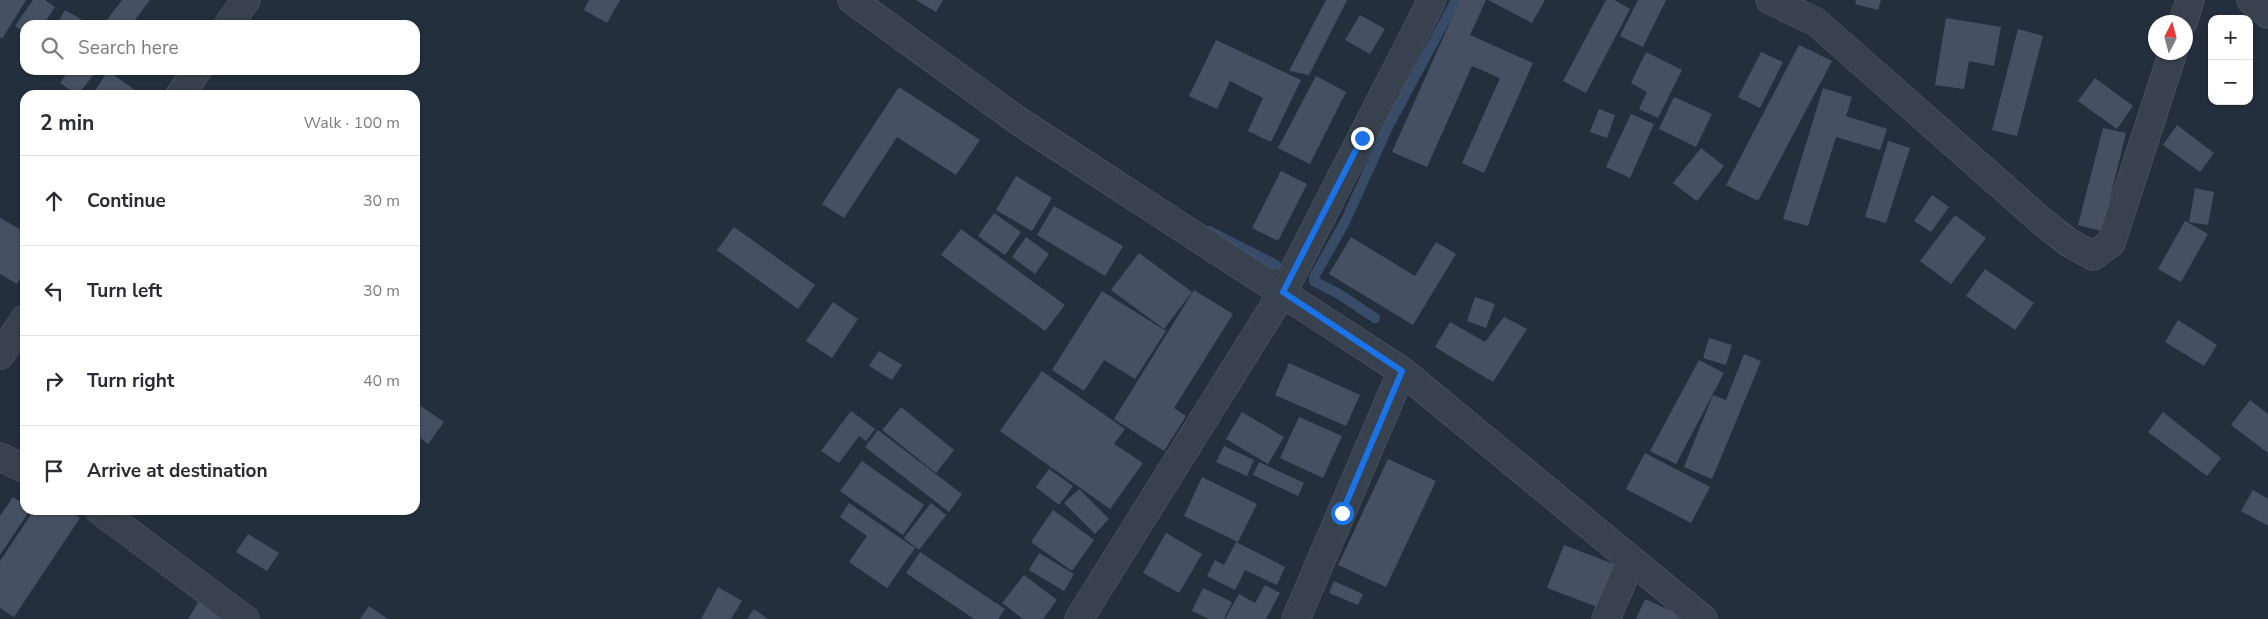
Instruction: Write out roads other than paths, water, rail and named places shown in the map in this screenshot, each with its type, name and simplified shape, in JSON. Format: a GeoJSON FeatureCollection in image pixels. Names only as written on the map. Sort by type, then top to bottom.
{"type":"FeatureCollection","features":[{"type":"Feature","properties":{"kind":"street"},"geometry":{"type":"LineString","coordinates":[[232,20],[246,0]]}},
{"type":"Feature","properties":{"kind":"street"},"geometry":{"type":"LineString","coordinates":[[852,0],[1020,122],[1402,371],[1703,619]]}},
{"type":"Feature","properties":{"kind":"street"},"geometry":{"type":"LineString","coordinates":[[1079,619],[1283,292],[1432,0]]}},
{"type":"Feature","properties":{"kind":"street"},"geometry":{"type":"LineString","coordinates":[[1770,0],[1816,22],[2045,224],[2068,242],[2093,256],[2110,243],[2171,60]]}},
{"type":"Feature","properties":{"kind":"street"},"geometry":{"type":"LineString","coordinates":[[2185,15],[2190,0]]}},
{"type":"Feature","properties":{"kind":"street"},"geometry":{"type":"LineString","coordinates":[[2251,0],[2268,14]]}},
{"type":"Feature","properties":{"kind":"street"},"geometry":{"type":"LineString","coordinates":[[183,90],[194,75]]}},
{"type":"Feature","properties":{"kind":"street"},"geometry":{"type":"LineString","coordinates":[[0,355],[20,326]]}},
{"type":"Feature","properties":{"kind":"street"},"geometry":{"type":"LineString","coordinates":[[1296,619],[1402,371]]}},
{"type":"Feature","properties":{"kind":"street"},"geometry":{"type":"LineString","coordinates":[[0,457],[20,467]]}},
{"type":"Feature","properties":{"kind":"street"},"geometry":{"type":"LineString","coordinates":[[106,515],[246,619]]}},
{"type":"Feature","properties":{"kind":"street"},"geometry":{"type":"LineString","coordinates":[[1606,619],[1631,561]]}},
{"type":"Feature","properties":{"kind":"waterway"},"geometry":{"type":"LineString","coordinates":[[1314,277],[1345,222],[1388,127],[1456,0]]}},
{"type":"Feature","properties":{"kind":"waterway"},"geometry":{"type":"LineString","coordinates":[[1209,231],[1276,265]]}},
{"type":"Feature","properties":{"kind":"waterway"},"geometry":{"type":"LineString","coordinates":[[1314,281],[1339,294],[1375,318]]}}]}
